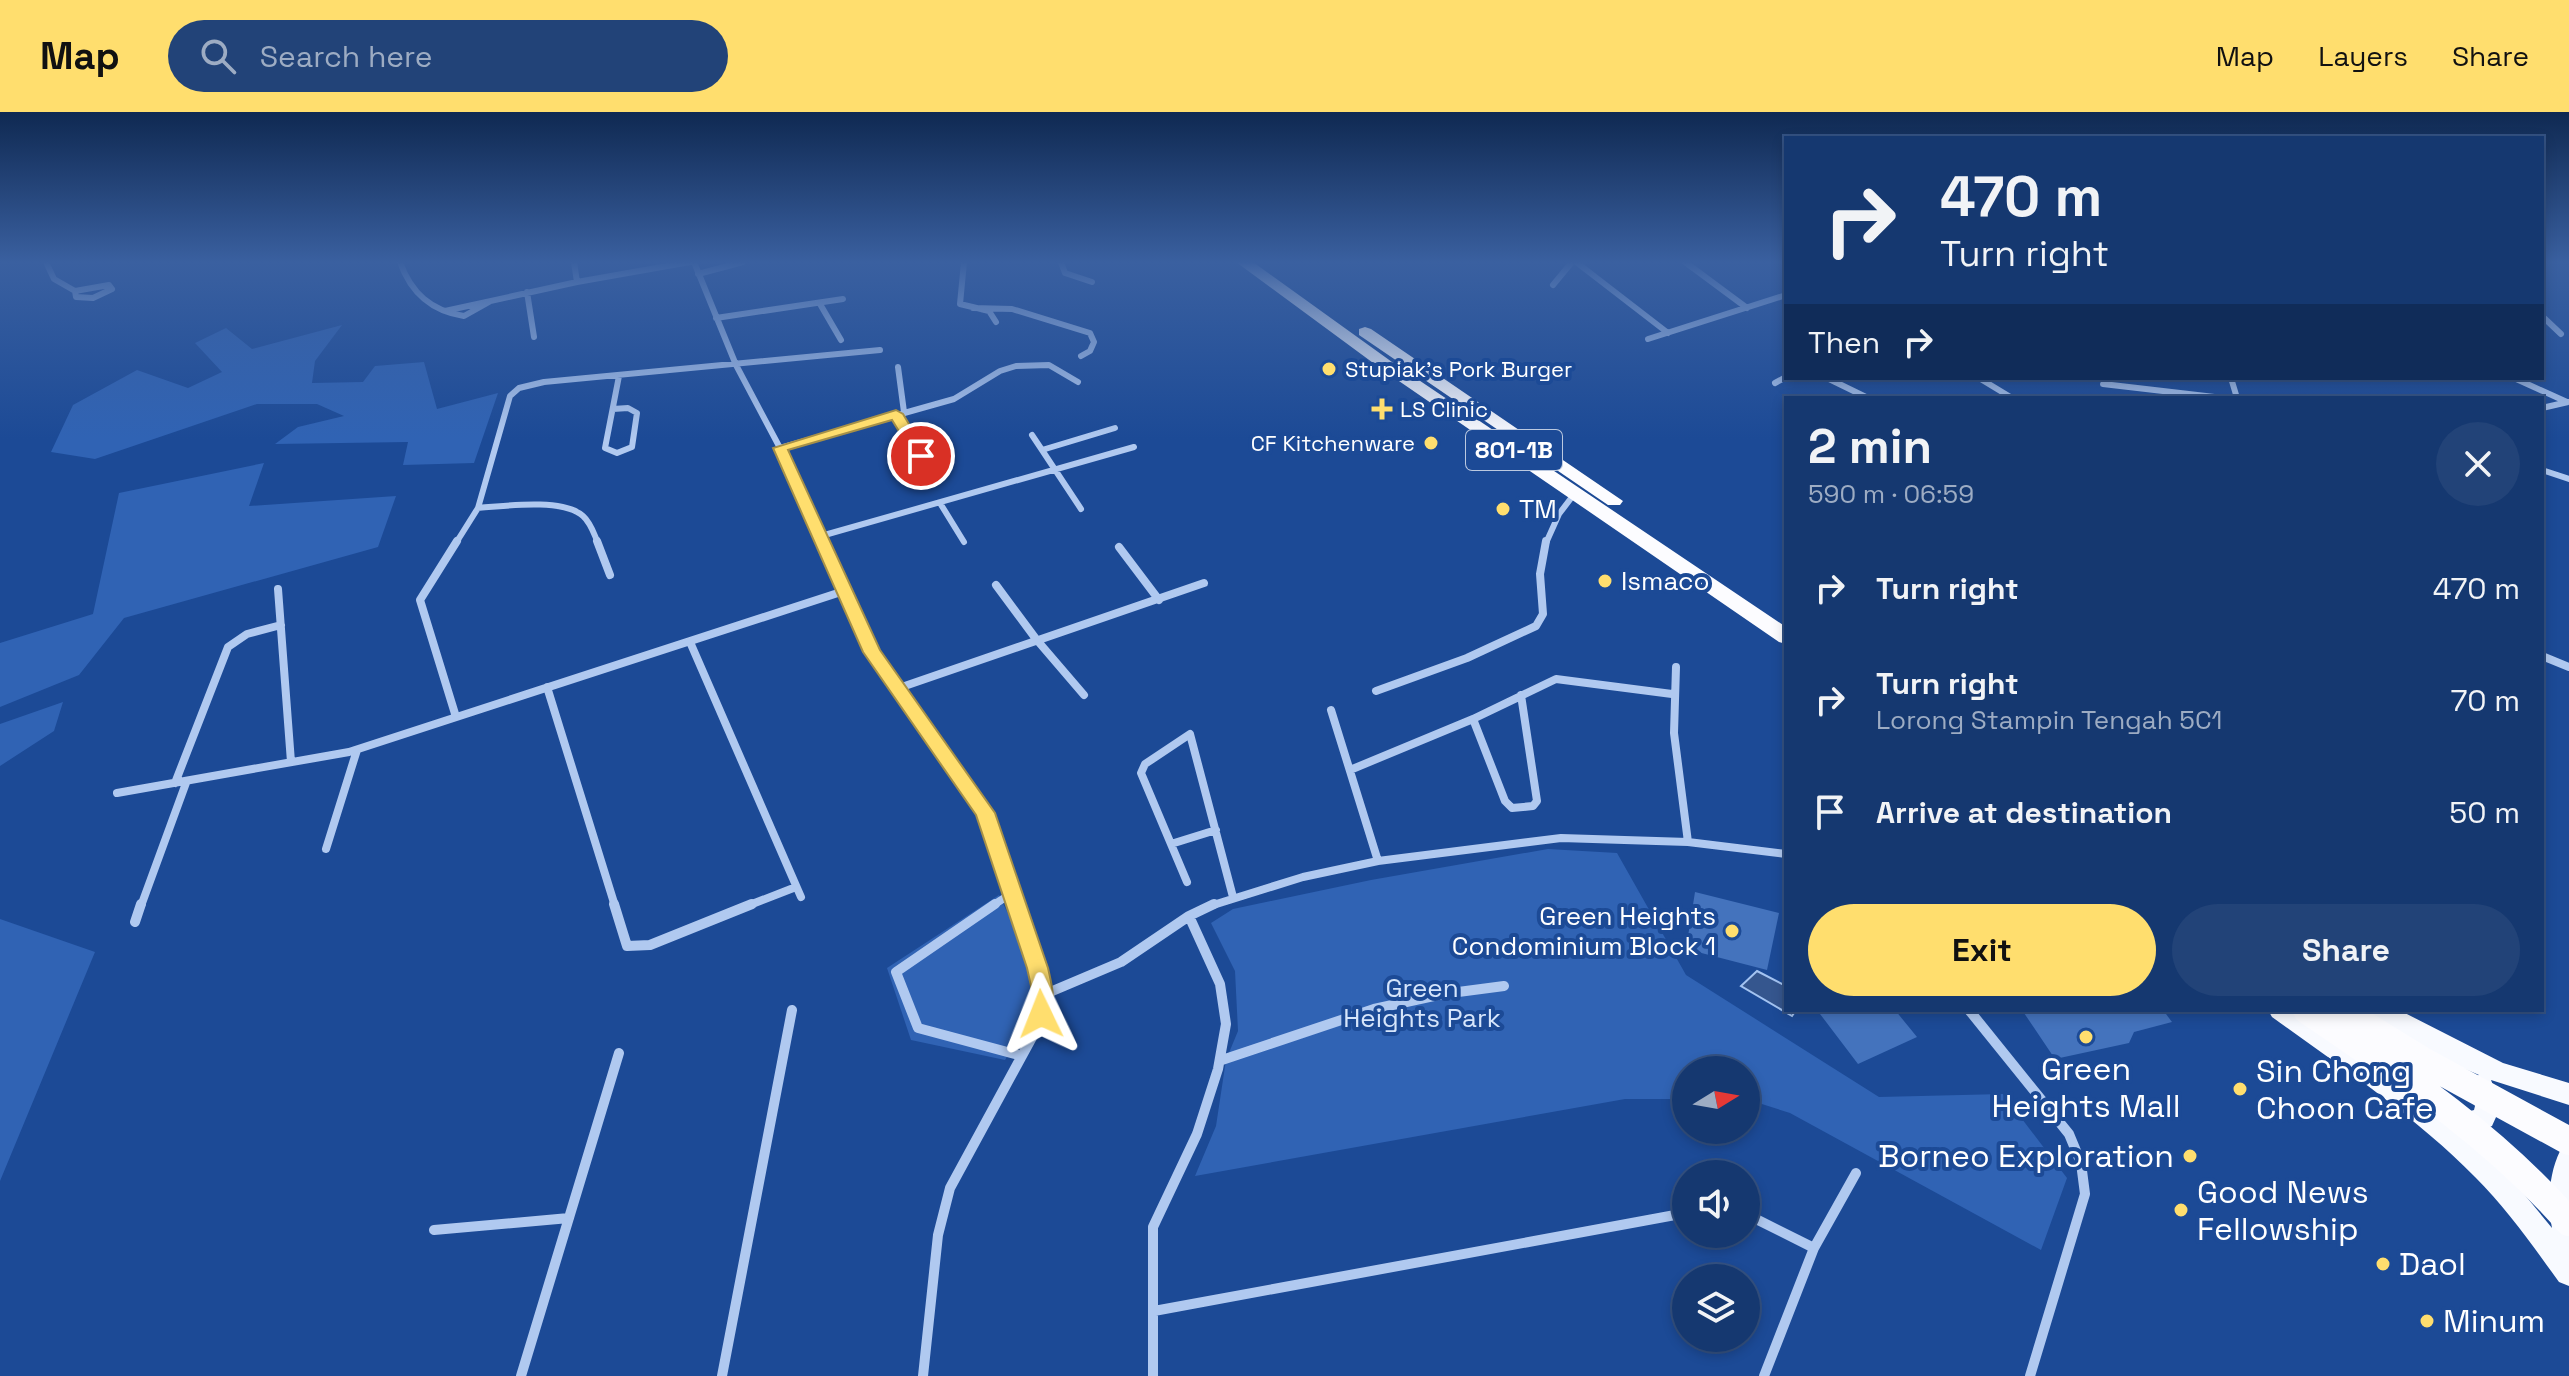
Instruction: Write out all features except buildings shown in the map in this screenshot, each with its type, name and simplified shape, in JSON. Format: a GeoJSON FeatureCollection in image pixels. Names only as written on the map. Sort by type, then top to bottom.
{"type":"FeatureCollection","features":[{"type":"Feature","properties":{"kind":"highway","name":"801-1B"},"geometry":{"type":"LineString","coordinates":[[1326,321],[1784,636]]}},
{"type":"Feature","properties":{"kind":"highway"},"geometry":{"type":"LineString","coordinates":[[1350,321],[1784,619]]}},
{"type":"Feature","properties":{"kind":"highway"},"geometry":{"type":"LineString","coordinates":[[2310,1012],[2474,1128],[2521,1169],[2569,1222]]}},
{"type":"Feature","properties":{"kind":"highway"},"geometry":{"type":"LineString","coordinates":[[2343,1012],[2445,1074],[2569,1141]]}},
{"type":"Feature","properties":{"kind":"main road"},"geometry":{"type":"LineString","coordinates":[[1427,374],[1417,381],[1431,396]]}},
{"type":"Feature","properties":{"kind":"main road"},"geometry":{"type":"LineString","coordinates":[[2283,1012],[2422,1114],[2485,1169],[2569,1273]]}},
{"type":"Feature","properties":{"kind":"main road"},"geometry":{"type":"LineString","coordinates":[[2382,1012],[2442,1046],[2505,1074],[2569,1094]]}},
{"type":"Feature","properties":{"kind":"main road"},"geometry":{"type":"LineString","coordinates":[[2422,1114],[2463,1127],[2483,1118],[2488,1106],[2481,1085],[2442,1046]]}},
{"type":"Feature","properties":{"kind":"main road"},"geometry":{"type":"LineString","coordinates":[[2569,1159],[2563,1178],[2562,1199],[2569,1242]]}},
{"type":"Feature","properties":{"kind":"street"},"geometry":{"type":"LineString","coordinates":[[532,321],[534,337]]}},
{"type":"Feature","properties":{"kind":"street"},"geometry":{"type":"LineString","coordinates":[[717,321],[736,365],[780,448],[872,652],[985,813],[1043,995],[1036,1030],[950,1188],[938,1235],[923,1376]]}},
{"type":"Feature","properties":{"kind":"street"},"geometry":{"type":"LineString","coordinates":[[830,321],[841,340]]}},
{"type":"Feature","properties":{"kind":"street"},"geometry":{"type":"LineString","coordinates":[[1051,321],[1090,333],[1094,342],[1090,351],[1081,356]]}},
{"type":"Feature","properties":{"kind":"street"},"geometry":{"type":"LineString","coordinates":[[1652,321],[1668,333]]}},
{"type":"Feature","properties":{"kind":"street"},"geometry":{"type":"LineString","coordinates":[[1648,339],[1706,321]]}},
{"type":"Feature","properties":{"kind":"street"},"geometry":{"type":"LineString","coordinates":[[2547,321],[2561,334]]}},
{"type":"Feature","properties":{"kind":"street"},"geometry":{"type":"LineString","coordinates":[[456,717],[420,600],[478,508],[510,396],[519,388],[544,382],[880,350]]}},
{"type":"Feature","properties":{"kind":"street"},"geometry":{"type":"LineString","coordinates":[[780,448],[954,399],[1000,371],[1016,366],[1049,365],[1078,382]]}},
{"type":"Feature","properties":{"kind":"street"},"geometry":{"type":"LineString","coordinates":[[898,367],[900,413],[933,477]]}},
{"type":"Feature","properties":{"kind":"street"},"geometry":{"type":"LineString","coordinates":[[613,409],[628,408],[637,413],[632,447],[617,453],[605,448],[619,376]]}},
{"type":"Feature","properties":{"kind":"street"},"geometry":{"type":"LineString","coordinates":[[1775,383],[1784,378]]}},
{"type":"Feature","properties":{"kind":"street"},"geometry":{"type":"LineString","coordinates":[[1831,380],[1864,396]]}},
{"type":"Feature","properties":{"kind":"street"},"geometry":{"type":"LineString","coordinates":[[1982,380],[2009,396]]}},
{"type":"Feature","properties":{"kind":"street"},"geometry":{"type":"LineString","coordinates":[[2518,380],[2568,402]]}},
{"type":"Feature","properties":{"kind":"street"},"geometry":{"type":"LineString","coordinates":[[2103,384],[2206,396]]}},
{"type":"Feature","properties":{"kind":"street"},"geometry":{"type":"LineString","coordinates":[[2544,408],[2568,402]]}},
{"type":"Feature","properties":{"kind":"street"},"geometry":{"type":"LineString","coordinates":[[1042,450],[1115,428]]}},
{"type":"Feature","properties":{"kind":"street"},"geometry":{"type":"LineString","coordinates":[[1032,435],[1081,509]]}},
{"type":"Feature","properties":{"kind":"street"},"geometry":{"type":"LineString","coordinates":[[821,536],[1134,447]]}},
{"type":"Feature","properties":{"kind":"street"},"geometry":{"type":"LineString","coordinates":[[2544,471],[2569,479]]}},
{"type":"Feature","properties":{"kind":"street"},"geometry":{"type":"LineString","coordinates":[[1376,691],[1493,647],[1539,626],[1544,618],[1540,563],[1543,545],[1561,509],[1575,493]]}},
{"type":"Feature","properties":{"kind":"street"},"geometry":{"type":"LineString","coordinates":[[940,503],[964,542]]}},
{"type":"Feature","properties":{"kind":"street"},"geometry":{"type":"LineString","coordinates":[[478,508],[553,506],[575,510],[584,516],[610,575]]}},
{"type":"Feature","properties":{"kind":"street"},"geometry":{"type":"LineString","coordinates":[[1119,547],[1159,600]]}},
{"type":"Feature","properties":{"kind":"street"},"geometry":{"type":"LineString","coordinates":[[896,689],[1204,583]]}},
{"type":"Feature","properties":{"kind":"street"},"geometry":{"type":"LineString","coordinates":[[996,585],[1036,639],[1084,695]]}},
{"type":"Feature","properties":{"kind":"street"},"geometry":{"type":"LineString","coordinates":[[278,589],[291,762]]}},
{"type":"Feature","properties":{"kind":"street"},"geometry":{"type":"LineString","coordinates":[[117,793],[357,750],[844,591]]}},
{"type":"Feature","properties":{"kind":"street"},"geometry":{"type":"LineString","coordinates":[[175,783],[228,647],[247,634],[281,625]]}},
{"type":"Feature","properties":{"kind":"street"},"geometry":{"type":"LineString","coordinates":[[690,642],[801,897]]}},
{"type":"Feature","properties":{"kind":"street"},"geometry":{"type":"LineString","coordinates":[[2544,657],[2569,667]]}},
{"type":"Feature","properties":{"kind":"street"},"geometry":{"type":"LineString","coordinates":[[1676,667],[1672,694],[1673,742],[1688,842]]}},
{"type":"Feature","properties":{"kind":"street"},"geometry":{"type":"LineString","coordinates":[[1350,770],[1473,719],[1546,682],[1567,678],[1672,694]]}},
{"type":"Feature","properties":{"kind":"street"},"geometry":{"type":"LineString","coordinates":[[547,687],[627,946],[650,945],[796,887]]}},
{"type":"Feature","properties":{"kind":"street"},"geometry":{"type":"LineString","coordinates":[[1473,719],[1505,801],[1512,808],[1533,806],[1537,801],[1521,695]]}},
{"type":"Feature","properties":{"kind":"street"},"geometry":{"type":"LineString","coordinates":[[1331,710],[1378,861]]}},
{"type":"Feature","properties":{"kind":"street"},"geometry":{"type":"LineString","coordinates":[[1187,882],[1141,773],[1141,768],[1186,734],[1192,735],[1233,897]]}},
{"type":"Feature","properties":{"kind":"street"},"geometry":{"type":"LineString","coordinates":[[326,849],[357,750]]}},
{"type":"Feature","properties":{"kind":"street"},"geometry":{"type":"LineString","coordinates":[[135,922],[186,783]]}},
{"type":"Feature","properties":{"kind":"street"},"geometry":{"type":"LineString","coordinates":[[1171,844],[1216,830]]}},
{"type":"Feature","properties":{"kind":"street"},"geometry":{"type":"LineString","coordinates":[[1043,995],[1121,962],[1189,916],[1233,897],[1303,877],[1378,861],[1545,839],[1688,842],[1784,854]]}},
{"type":"Feature","properties":{"kind":"street"},"geometry":{"type":"LineString","coordinates":[[1012,893],[896,972],[918,1028],[1022,1056]]}},
{"type":"Feature","properties":{"kind":"street"},"geometry":{"type":"LineString","coordinates":[[1153,1376],[1151,1245],[1158,1206],[1189,1154],[1222,1060],[1227,1014],[1209,953],[1189,916]]}},
{"type":"Feature","properties":{"kind":"street"},"geometry":{"type":"LineString","coordinates":[[1222,1060],[1374,1009],[1443,994],[1504,986]]}},
{"type":"Feature","properties":{"kind":"street"},"geometry":{"type":"LineString","coordinates":[[722,1376],[792,1010]]}},
{"type":"Feature","properties":{"kind":"street"},"geometry":{"type":"LineString","coordinates":[[1971,1012],[2069,1134],[2081,1155],[2084,1172],[2085,1194],[2030,1376]]}},
{"type":"Feature","properties":{"kind":"street"},"geometry":{"type":"LineString","coordinates":[[521,1376],[619,1053]]}},
{"type":"Feature","properties":{"kind":"street"},"geometry":{"type":"LineString","coordinates":[[1764,1376],[1814,1248],[1856,1173]]}},
{"type":"Feature","properties":{"kind":"street"},"geometry":{"type":"LineString","coordinates":[[1154,1311],[1672,1216]]}},
{"type":"Feature","properties":{"kind":"street"},"geometry":{"type":"LineString","coordinates":[[434,1230],[569,1218]]}},
{"type":"Feature","properties":{"kind":"street"},"geometry":{"type":"LineString","coordinates":[[1760,1221],[1814,1248]]}},
{"type":"Feature","properties":{"kind":"green space"},"geometry":{"type":"Polygon","coordinates":[[[342,325],[315,361],[312,383],[363,382],[375,366],[424,362],[437,409],[498,393],[474,463],[403,465],[408,442],[275,444],[298,427],[344,416],[317,404],[257,404],[95,459],[51,452],[73,405],[137,370],[188,388],[222,372],[195,343],[226,328],[252,349],[342,325]]]}},
{"type":"Feature","properties":{"kind":"green space"},"geometry":{"type":"Polygon","coordinates":[[[264,463],[249,506],[396,496],[378,547],[124,618],[79,675],[0,707],[0,643],[93,614],[119,493],[264,463]]]}},
{"type":"Feature","properties":{"kind":"green space"},"geometry":{"type":"Polygon","coordinates":[[[63,702],[54,731],[0,766],[0,724],[63,702]]]}},
{"type":"Feature","properties":{"kind":"green space","name":"Green Heights Park"},"geometry":{"type":"Polygon","coordinates":[[[1548,849],[1617,853],[1686,975],[1879,1097],[2003,1094],[2067,1178],[2041,1250],[1790,1113],[1760,1103],[1760,1056],[1672,1056],[1672,1099],[1625,1099],[1195,1176],[1216,1126],[1226,1060],[1238,1031],[1235,971],[1211,923],[1233,909],[1371,880],[1548,849]]]}},
{"type":"Feature","properties":{"kind":"green space"},"geometry":{"type":"Polygon","coordinates":[[[999,895],[1023,950],[1031,984],[1027,1014],[1005,1060],[911,1040],[887,968],[999,895]]]}},
{"type":"Feature","properties":{"kind":"green space"},"geometry":{"type":"Polygon","coordinates":[[[0,919],[95,952],[0,1181],[0,919]]]}},
{"type":"Feature","properties":{"kind":"shaded area"},"geometry":{"type":"Polygon","coordinates":[[[1757,971],[1784,985],[1784,1011],[1741,986],[1757,971]]]}},
{"type":"Feature","properties":{"kind":"place","name":"Stupiak's Pork Burger"},"geometry":{"type":"Point","coordinates":[1329,369]}},
{"type":"Feature","properties":{"kind":"place","name":"LS Clinic"},"geometry":{"type":"Point","coordinates":[1382,409]}},
{"type":"Feature","properties":{"kind":"place","name":"CF Kitchenware"},"geometry":{"type":"Point","coordinates":[1431,443]}},
{"type":"Feature","properties":{"kind":"place","name":"TM"},"geometry":{"type":"Point","coordinates":[1503,509]}},
{"type":"Feature","properties":{"kind":"place","name":"Ismaco"},"geometry":{"type":"Point","coordinates":[1605,581]}},
{"type":"Feature","properties":{"kind":"place","name":"Green Heights Condominium Block 1"},"geometry":{"type":"Point","coordinates":[1732,931]}},
{"type":"Feature","properties":{"kind":"place","name":"Green Heights Mall"},"geometry":{"type":"Point","coordinates":[2086,1037]}},
{"type":"Feature","properties":{"kind":"place","name":"Sin Chong Choon Cafe"},"geometry":{"type":"Point","coordinates":[2240,1089]}},
{"type":"Feature","properties":{"kind":"place","name":"Borneo Exploration"},"geometry":{"type":"Point","coordinates":[2190,1156]}},
{"type":"Feature","properties":{"kind":"place","name":"Good News Fellowship"},"geometry":{"type":"Point","coordinates":[2181,1210]}},
{"type":"Feature","properties":{"kind":"place","name":"Daol"},"geometry":{"type":"Point","coordinates":[2383,1264]}},
{"type":"Feature","properties":{"kind":"place","name":"Minum"},"geometry":{"type":"Point","coordinates":[2427,1321]}},
{"type":"Feature","properties":{"kind":"route"},"geometry":{"type":"LineString","coordinates":[[921,456],[896,414],[780,448],[872,652],[985,813],[1038,968],[1043,995],[1041,1014]]}}]}
